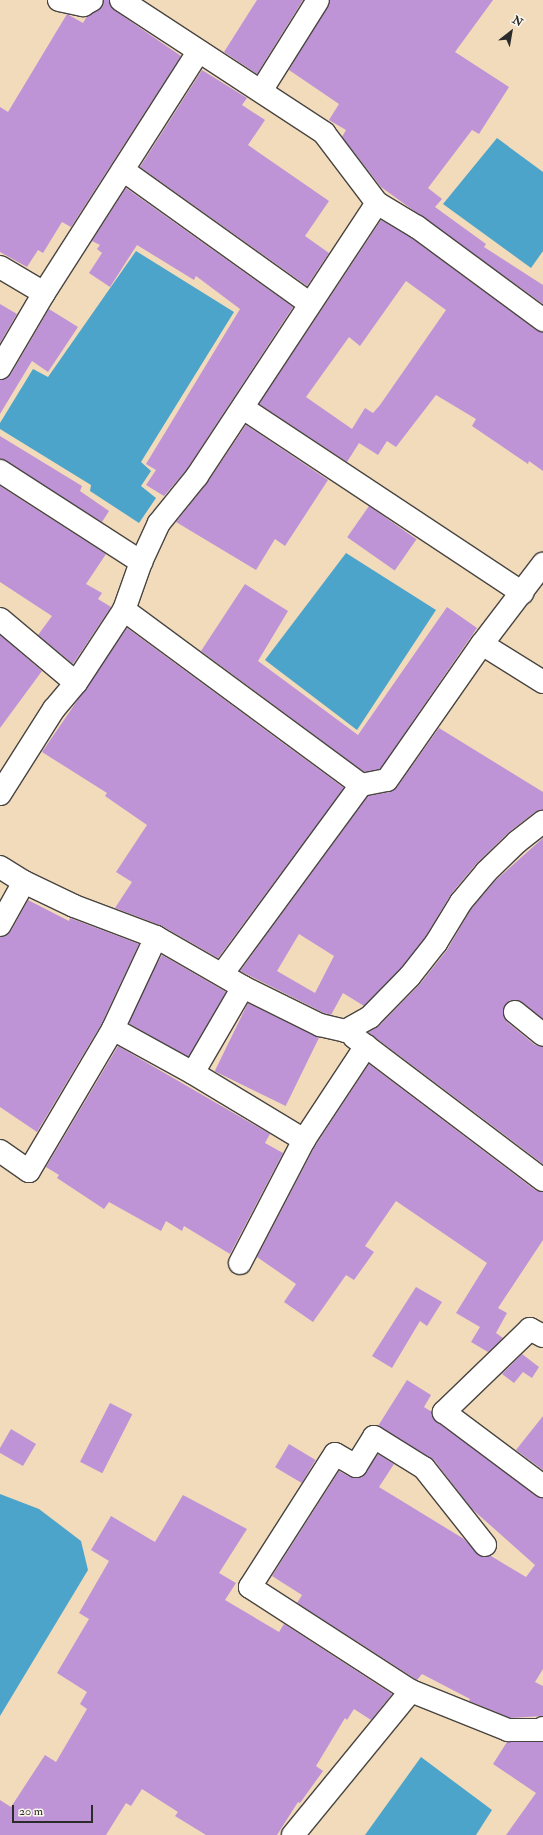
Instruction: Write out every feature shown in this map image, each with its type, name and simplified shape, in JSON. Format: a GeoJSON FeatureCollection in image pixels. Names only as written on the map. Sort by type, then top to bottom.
{"type":"FeatureCollection","features":[{"type":"Feature","properties":{"kind":"street"},"geometry":{"type":"LineString","coordinates":[[59,0],[83,5],[92,0]]}},
{"type":"Feature","properties":{"kind":"street"},"geometry":{"type":"LineString","coordinates":[[121,0],[324,133],[377,203],[417,227],[543,320]]}},
{"type":"Feature","properties":{"kind":"street"},"geometry":{"type":"LineString","coordinates":[[261,92],[318,0]]}},
{"type":"Feature","properties":{"kind":"street"},"geometry":{"type":"LineString","coordinates":[[0,368],[44,293],[199,51]]}},
{"type":"Feature","properties":{"kind":"street"},"geometry":{"type":"LineString","coordinates":[[123,170],[310,304]]}},
{"type":"Feature","properties":{"kind":"street"},"geometry":{"type":"LineString","coordinates":[[0,794],[54,709],[76,683],[124,610],[141,562],[159,523],[197,476],[377,203]]}},
{"type":"Feature","properties":{"kind":"street"},"geometry":{"type":"LineString","coordinates":[[0,267],[44,293]]}},
{"type":"Feature","properties":{"kind":"street"},"geometry":{"type":"LineString","coordinates":[[243,408],[522,593]]}},
{"type":"Feature","properties":{"kind":"street"},"geometry":{"type":"LineString","coordinates":[[0,471],[141,562]]}},
{"type":"Feature","properties":{"kind":"street"},"geometry":{"type":"LineString","coordinates":[[222,974],[361,785],[387,780],[482,644],[543,564]]}},
{"type":"Feature","properties":{"kind":"street"},"geometry":{"type":"LineString","coordinates":[[124,610],[361,785]]}},
{"type":"Feature","properties":{"kind":"street"},"geometry":{"type":"LineString","coordinates":[[0,619],[76,683]]}},
{"type":"Feature","properties":{"kind":"street"},"geometry":{"type":"LineString","coordinates":[[482,644],[543,682]]}},
{"type":"Feature","properties":{"kind":"street"},"geometry":{"type":"LineString","coordinates":[[345,1030],[370,1017],[410,976],[436,943],[461,902],[486,872],[517,842],[543,822]]}},
{"type":"Feature","properties":{"kind":"street"},"geometry":{"type":"LineString","coordinates":[[0,867],[24,882],[74,906],[156,937],[243,987],[320,1025],[345,1030],[543,1180]]}},
{"type":"Feature","properties":{"kind":"street"},"geometry":{"type":"LineString","coordinates":[[0,925],[24,882]]}},
{"type":"Feature","properties":{"kind":"street"},"geometry":{"type":"LineString","coordinates":[[0,1152],[29,1171],[113,1029],[156,937]]}},
{"type":"Feature","properties":{"kind":"street"},"geometry":{"type":"LineString","coordinates":[[193,1073],[243,987]]}},
{"type":"Feature","properties":{"kind":"street"},"geometry":{"type":"LineString","coordinates":[[514,1012],[543,1036]]}},
{"type":"Feature","properties":{"kind":"street"},"geometry":{"type":"LineString","coordinates":[[113,1029],[193,1073],[304,1140]]}},
{"type":"Feature","properties":{"kind":"street"},"geometry":{"type":"LineString","coordinates":[[240,1263],[304,1140],[366,1046]]}},
{"type":"Feature","properties":{"kind":"street"},"geometry":{"type":"LineString","coordinates":[[543,1336],[530,1329],[444,1412],[543,1486]]}},
{"type":"Feature","properties":{"kind":"street"},"geometry":{"type":"LineString","coordinates":[[485,1545],[424,1468],[374,1437],[356,1466],[335,1454],[250,1587],[411,1691],[508,1730],[542,1730]]}},
{"type":"Feature","properties":{"kind":"street"},"geometry":{"type":"LineString","coordinates":[[293,1835],[411,1691]]}},
{"type":"Feature","properties":{"kind":"water"},"geometry":{"type":"Polygon","coordinates":[[[497,138],[543,172],[543,251],[531,268],[443,204],[497,138]]]}},
{"type":"Feature","properties":{"kind":"water"},"geometry":{"type":"Polygon","coordinates":[[[136,251],[234,312],[141,462],[151,471],[141,486],[156,498],[139,523],[90,491],[91,485],[0,429],[0,423],[33,369],[48,377],[136,251]]]}},
{"type":"Feature","properties":{"kind":"water"},"geometry":{"type":"Polygon","coordinates":[[[346,553],[436,610],[357,730],[265,660],[346,553]]]}},
{"type":"Feature","properties":{"kind":"water"},"geometry":{"type":"Polygon","coordinates":[[[0,1494],[39,1509],[81,1541],[88,1570],[0,1716],[0,1494]]]}},
{"type":"Feature","properties":{"kind":"water"},"geometry":{"type":"Polygon","coordinates":[[[421,1757],[492,1810],[476,1835],[365,1835],[421,1757]]]}},
{"type":"Feature","properties":{"kind":"building"},"geometry":{"type":"Polygon","coordinates":[[[104,0],[109,0],[114,10],[181,56],[71,227],[62,222],[43,253],[38,250],[27,267],[0,252],[0,107],[8,112],[67,14],[83,23],[87,16],[102,7],[104,0]]]}},
{"type":"Feature","properties":{"kind":"building"},"geometry":{"type":"Polygon","coordinates":[[[257,0],[303,0],[257,74],[224,52],[257,0]]]}},
{"type":"Feature","properties":{"kind":"building"},"geometry":{"type":"Polygon","coordinates":[[[330,0],[493,0],[455,52],[509,87],[479,134],[472,130],[428,188],[442,199],[435,207],[486,244],[484,247],[543,285],[543,304],[381,187],[342,137],[346,130],[329,120],[339,104],[289,70],[330,0]]]}},
{"type":"Feature","properties":{"kind":"building"},"geometry":{"type":"Polygon","coordinates":[[[202,70],[247,98],[242,105],[265,120],[248,145],[329,201],[305,236],[329,253],[307,286],[140,167],[202,70]]]}},
{"type":"Feature","properties":{"kind":"building"},"geometry":{"type":"Polygon","coordinates":[[[126,188],[293,307],[187,469],[164,496],[146,485],[156,470],[146,464],[240,309],[196,276],[194,280],[137,245],[110,287],[89,273],[102,253],[97,249],[100,245],[92,241],[126,188]]]}},
{"type":"Feature","properties":{"kind":"building"},"geometry":{"type":"Polygon","coordinates":[[[381,220],[410,237],[536,330],[543,332],[543,471],[529,461],[528,464],[472,426],[476,419],[436,395],[396,447],[387,441],[378,455],[359,443],[347,462],[259,404],[381,220]],[[406,281],[360,346],[349,337],[306,397],[352,429],[365,408],[373,413],[380,405],[446,310],[406,281]]]}},
{"type":"Feature","properties":{"kind":"building"},"geometry":{"type":"Polygon","coordinates":[[[0,304],[17,314],[0,343],[0,304]]]}},
{"type":"Feature","properties":{"kind":"building"},"geometry":{"type":"Polygon","coordinates":[[[49,309],[78,327],[48,372],[32,361],[0,414],[0,380],[11,374],[49,309]]]}},
{"type":"Feature","properties":{"kind":"building"},"geometry":{"type":"Polygon","coordinates":[[[246,425],[328,480],[285,546],[275,539],[256,570],[176,522],[207,483],[246,425]]]}},
{"type":"Feature","properties":{"kind":"building"},"geometry":{"type":"Polygon","coordinates":[[[0,436],[82,486],[80,491],[109,511],[102,522],[0,459],[0,436]]]}},
{"type":"Feature","properties":{"kind":"building"},"geometry":{"type":"Polygon","coordinates":[[[0,486],[106,554],[86,584],[102,593],[98,599],[111,607],[73,664],[38,635],[52,616],[0,582],[0,486]]]}},
{"type":"Feature","properties":{"kind":"building"},"geometry":{"type":"Polygon","coordinates":[[[369,506],[417,539],[395,570],[347,537],[369,506]]]}},
{"type":"Feature","properties":{"kind":"building"},"geometry":{"type":"Polygon","coordinates":[[[245,584],[288,611],[258,661],[358,735],[447,607],[477,628],[380,769],[364,772],[201,651],[245,584]]]}},
{"type":"Feature","properties":{"kind":"building"},"geometry":{"type":"Polygon","coordinates":[[[127,628],[344,788],[218,958],[162,926],[115,908],[132,882],[116,872],[147,825],[105,796],[107,793],[42,752],[127,628]]]}},
{"type":"Feature","properties":{"kind":"building"},"geometry":{"type":"Polygon","coordinates":[[[0,635],[42,671],[0,728],[0,635]]]}},
{"type":"Feature","properties":{"kind":"building"},"geometry":{"type":"Polygon","coordinates":[[[439,728],[543,792],[543,810],[535,812],[509,832],[476,864],[451,894],[426,936],[401,968],[364,1006],[343,993],[331,1015],[324,1013],[240,971],[368,796],[389,792],[397,787],[439,728]],[[299,934],[277,971],[315,993],[334,956],[299,934]]]}},
{"type":"Feature","properties":{"kind":"building"},"geometry":{"type":"Polygon","coordinates":[[[543,838],[543,1019],[517,1000],[510,1000],[503,1010],[507,1022],[535,1045],[543,1047],[543,1164],[368,1032],[379,1026],[420,984],[447,950],[471,909],[495,881],[543,838]]]}},
{"type":"Feature","properties":{"kind":"building"},"geometry":{"type":"Polygon","coordinates":[[[28,900],[69,921],[70,918],[139,944],[102,1023],[37,1132],[0,1107],[0,937],[11,931],[28,900]]]}},
{"type":"Feature","properties":{"kind":"building"},"geometry":{"type":"Polygon","coordinates":[[[162,955],[226,992],[188,1058],[124,1021],[162,955]]]}},
{"type":"Feature","properties":{"kind":"building"},"geometry":{"type":"Polygon","coordinates":[[[248,1003],[319,1038],[286,1106],[215,1071],[248,1003]]]}},
{"type":"Feature","properties":{"kind":"building"},"geometry":{"type":"Polygon","coordinates":[[[118,1046],[270,1134],[265,1143],[283,1153],[230,1254],[184,1226],[182,1231],[166,1221],[161,1231],[109,1202],[104,1209],[57,1178],[59,1175],[46,1167],[118,1046]]]}},
{"type":"Feature","properties":{"kind":"building"},"geometry":{"type":"Polygon","coordinates":[[[369,1064],[535,1190],[543,1192],[543,1240],[498,1308],[507,1313],[496,1333],[503,1338],[488,1352],[471,1342],[480,1327],[456,1313],[487,1263],[396,1201],[365,1246],[374,1252],[354,1280],[346,1275],[313,1322],[284,1302],[296,1284],[257,1257],[315,1146],[369,1064]]]}},
{"type":"Feature","properties":{"kind":"building"},"geometry":{"type":"Polygon","coordinates":[[[416,1287],[442,1302],[427,1326],[420,1321],[392,1368],[372,1356],[416,1287]]]}},
{"type":"Feature","properties":{"kind":"building"},"geometry":{"type":"Polygon","coordinates":[[[522,1354],[539,1367],[532,1378],[523,1372],[514,1383],[502,1374],[522,1354]]]}},
{"type":"Feature","properties":{"kind":"building"},"geometry":{"type":"Polygon","coordinates":[[[407,1380],[431,1395],[424,1407],[432,1412],[437,1422],[536,1496],[543,1498],[543,1669],[535,1682],[543,1686],[543,1716],[510,1718],[469,1701],[470,1699],[422,1674],[417,1680],[297,1603],[302,1595],[272,1576],[339,1471],[350,1477],[362,1477],[378,1454],[394,1464],[379,1487],[464,1539],[480,1556],[491,1556],[526,1577],[535,1565],[472,1509],[434,1460],[378,1426],[407,1380]]]}},
{"type":"Feature","properties":{"kind":"building"},"geometry":{"type":"Polygon","coordinates":[[[110,1403],[132,1414],[102,1473],[80,1462],[110,1403]]]}},
{"type":"Feature","properties":{"kind":"building"},"geometry":{"type":"Polygon","coordinates":[[[543,1416],[543,1470],[516,1450],[543,1416]]]}},
{"type":"Feature","properties":{"kind":"building"},"geometry":{"type":"Polygon","coordinates":[[[11,1429],[36,1444],[23,1466],[0,1453],[0,1448],[11,1429]]]}},
{"type":"Feature","properties":{"kind":"building"},"geometry":{"type":"Polygon","coordinates":[[[289,1444],[316,1460],[302,1483],[275,1467],[289,1444]]]}},
{"type":"Feature","properties":{"kind":"building"},"geometry":{"type":"Polygon","coordinates":[[[183,1495],[247,1529],[219,1573],[236,1583],[225,1600],[279,1632],[284,1624],[392,1694],[371,1720],[354,1709],[347,1720],[345,1718],[316,1766],[323,1771],[300,1803],[298,1802],[277,1835],[206,1835],[175,1816],[178,1812],[142,1789],[131,1806],[126,1803],[106,1835],[0,1835],[0,1800],[11,1807],[45,1755],[56,1762],[87,1709],[80,1704],[87,1692],[57,1673],[89,1619],[79,1613],[109,1561],[91,1550],[111,1516],[155,1542],[183,1495]]]}},
{"type":"Feature","properties":{"kind":"building"},"geometry":{"type":"Polygon","coordinates":[[[507,1742],[543,1742],[543,1835],[506,1835],[536,1793],[493,1764],[507,1742]]]}}]}
